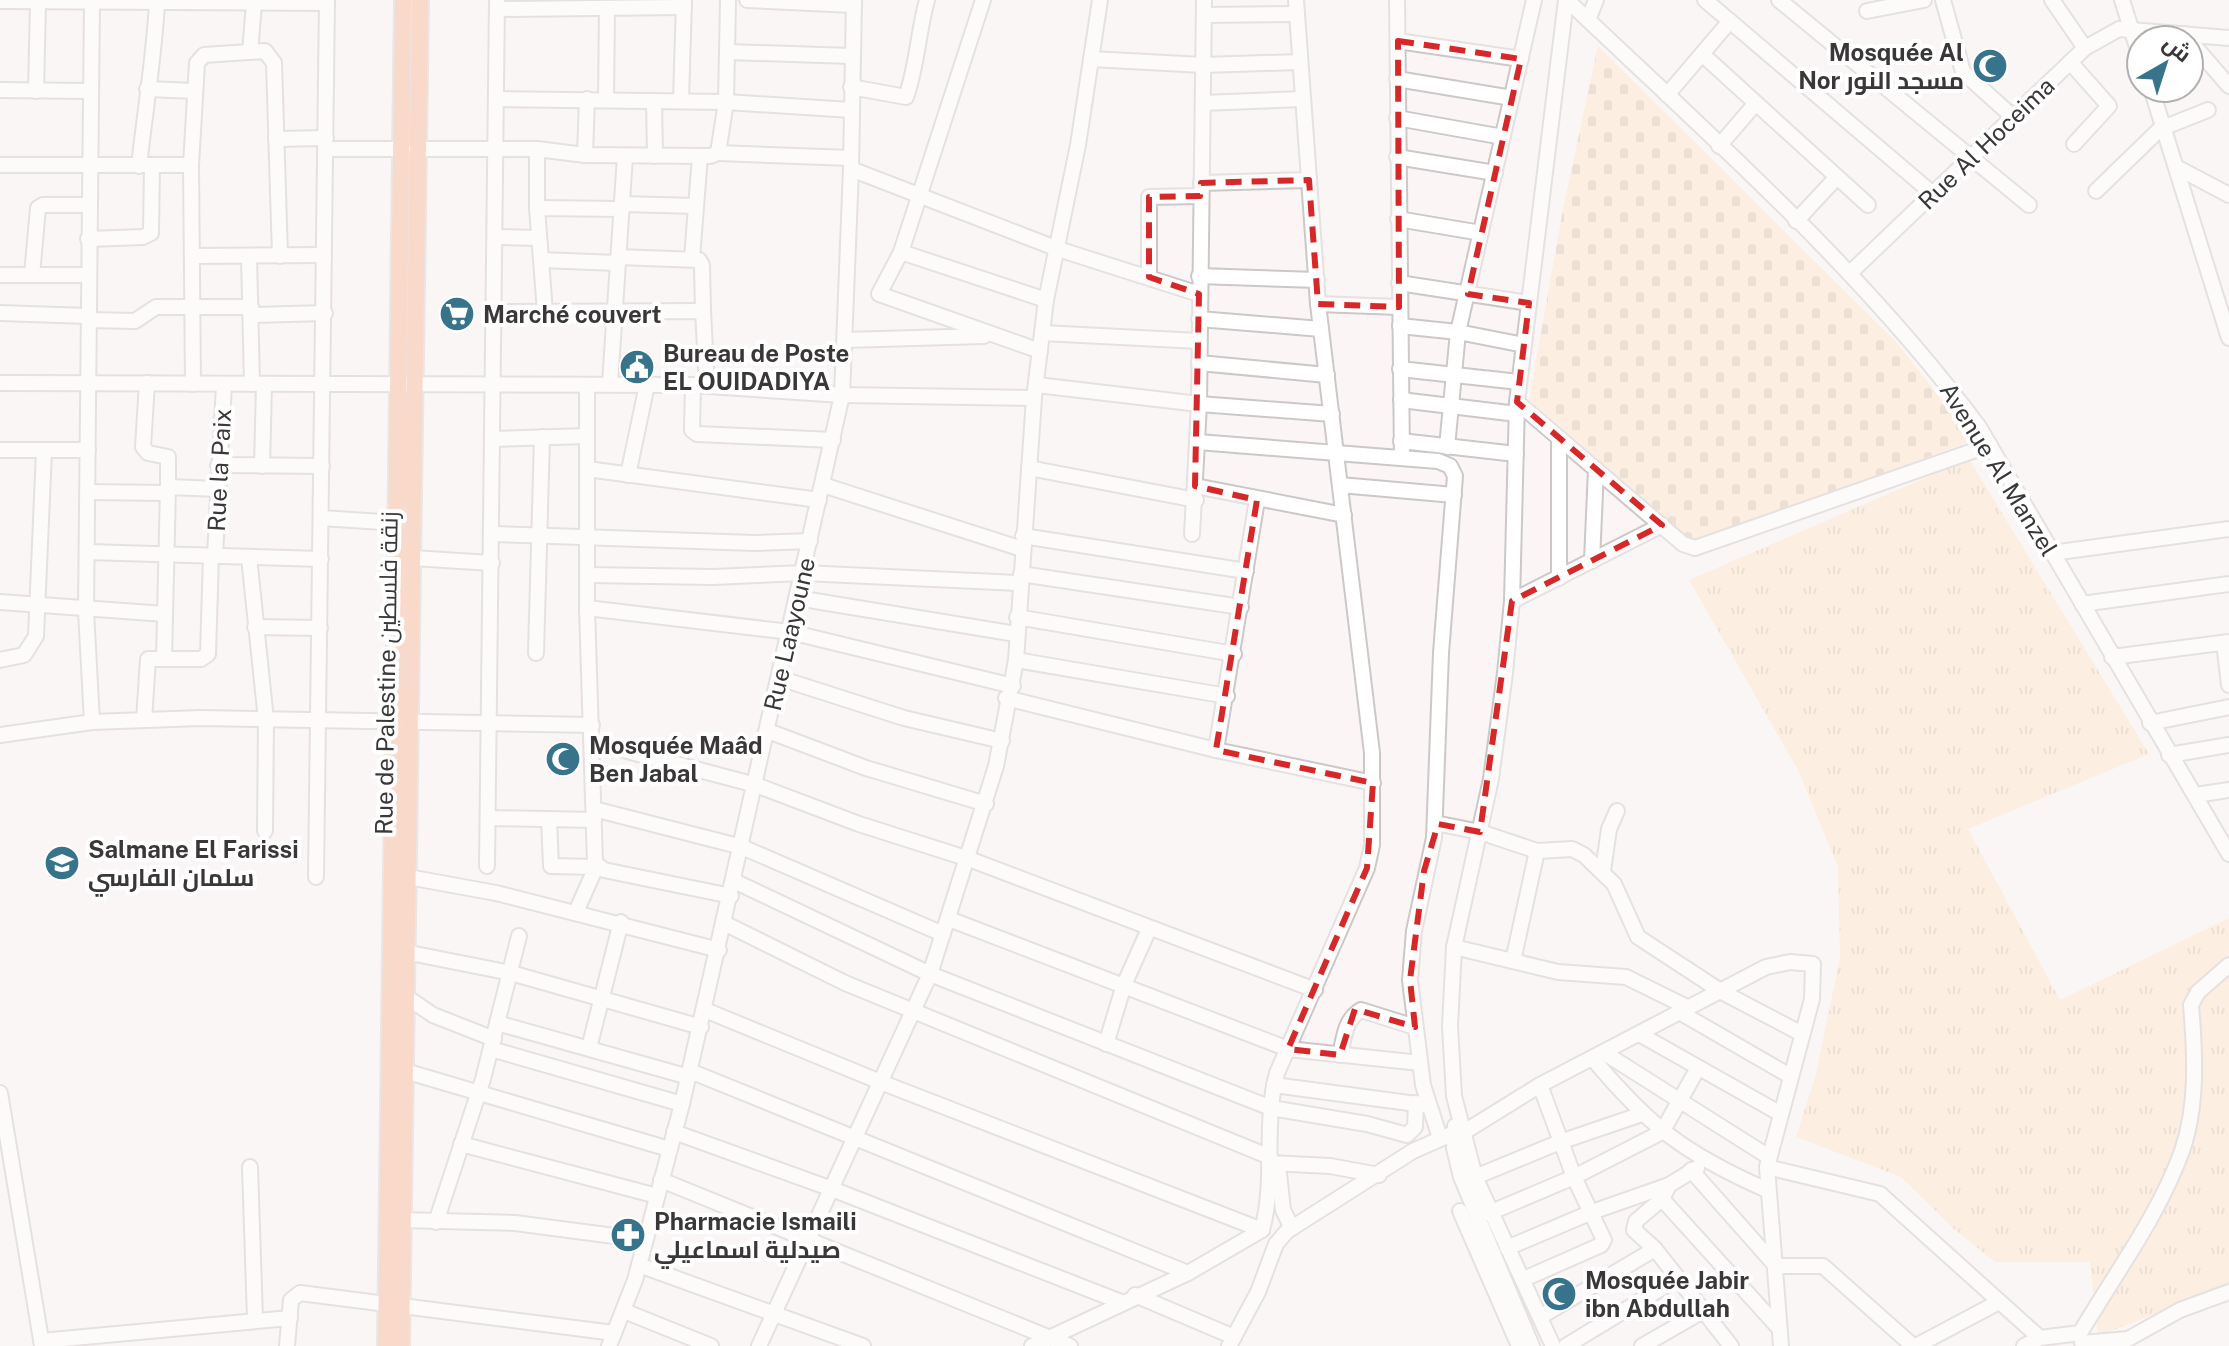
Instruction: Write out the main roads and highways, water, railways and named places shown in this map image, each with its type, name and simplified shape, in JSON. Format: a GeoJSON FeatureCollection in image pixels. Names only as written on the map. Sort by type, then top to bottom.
{"type":"FeatureCollection","features":[{"type":"Feature","properties":{"kind":"main road","name":"Rue de Palestine زنقة فلسطين"},"geometry":{"type":"LineString","coordinates":[[402,722],[412,558],[407,385],[409,149],[403,0]]}},
{"type":"Feature","properties":{"kind":"main road","name":"Rue de Palestine زنقة فلسطين"},"geometry":{"type":"LineString","coordinates":[[409,149],[420,0]]}},
{"type":"Feature","properties":{"kind":"main road","name":"Rue de Palestine زنقة فلسطين"},"geometry":{"type":"LineString","coordinates":[[401,1346],[394,1305],[402,722],[398,523],[407,385]]}},
{"type":"Feature","properties":{"kind":"main road","name":"Rue de Palestine زنقة فلسطين"},"geometry":{"type":"LineString","coordinates":[[386,1346],[394,1305],[400,1220],[405,1071],[405,952],[400,875]]}},
{"type":"Feature","properties":{"kind":"place","name":"Mosquée Al Nor مسجد النور"},"geometry":{"type":"Point","coordinates":[1990,66]}},
{"type":"Feature","properties":{"kind":"place","name":"Marché couvert"},"geometry":{"type":"Point","coordinates":[457,314]}},
{"type":"Feature","properties":{"kind":"place","name":"Bureau de Poste EL OUIDADIYA"},"geometry":{"type":"Point","coordinates":[637,367]}},
{"type":"Feature","properties":{"kind":"place","name":"Mosquée Maâd Ben Jabal"},"geometry":{"type":"Point","coordinates":[563,759]}},
{"type":"Feature","properties":{"kind":"place","name":"Salmane El Farissi سلمان الفارسي"},"geometry":{"type":"Point","coordinates":[62,863]}},
{"type":"Feature","properties":{"kind":"place","name":"Pharmacie Ismaili صيدلية اسماعيلي"},"geometry":{"type":"Point","coordinates":[628,1235]}},
{"type":"Feature","properties":{"kind":"place","name":"Mosquée Jabir ibn Abdullah"},"geometry":{"type":"Point","coordinates":[1559,1294]}}]}
